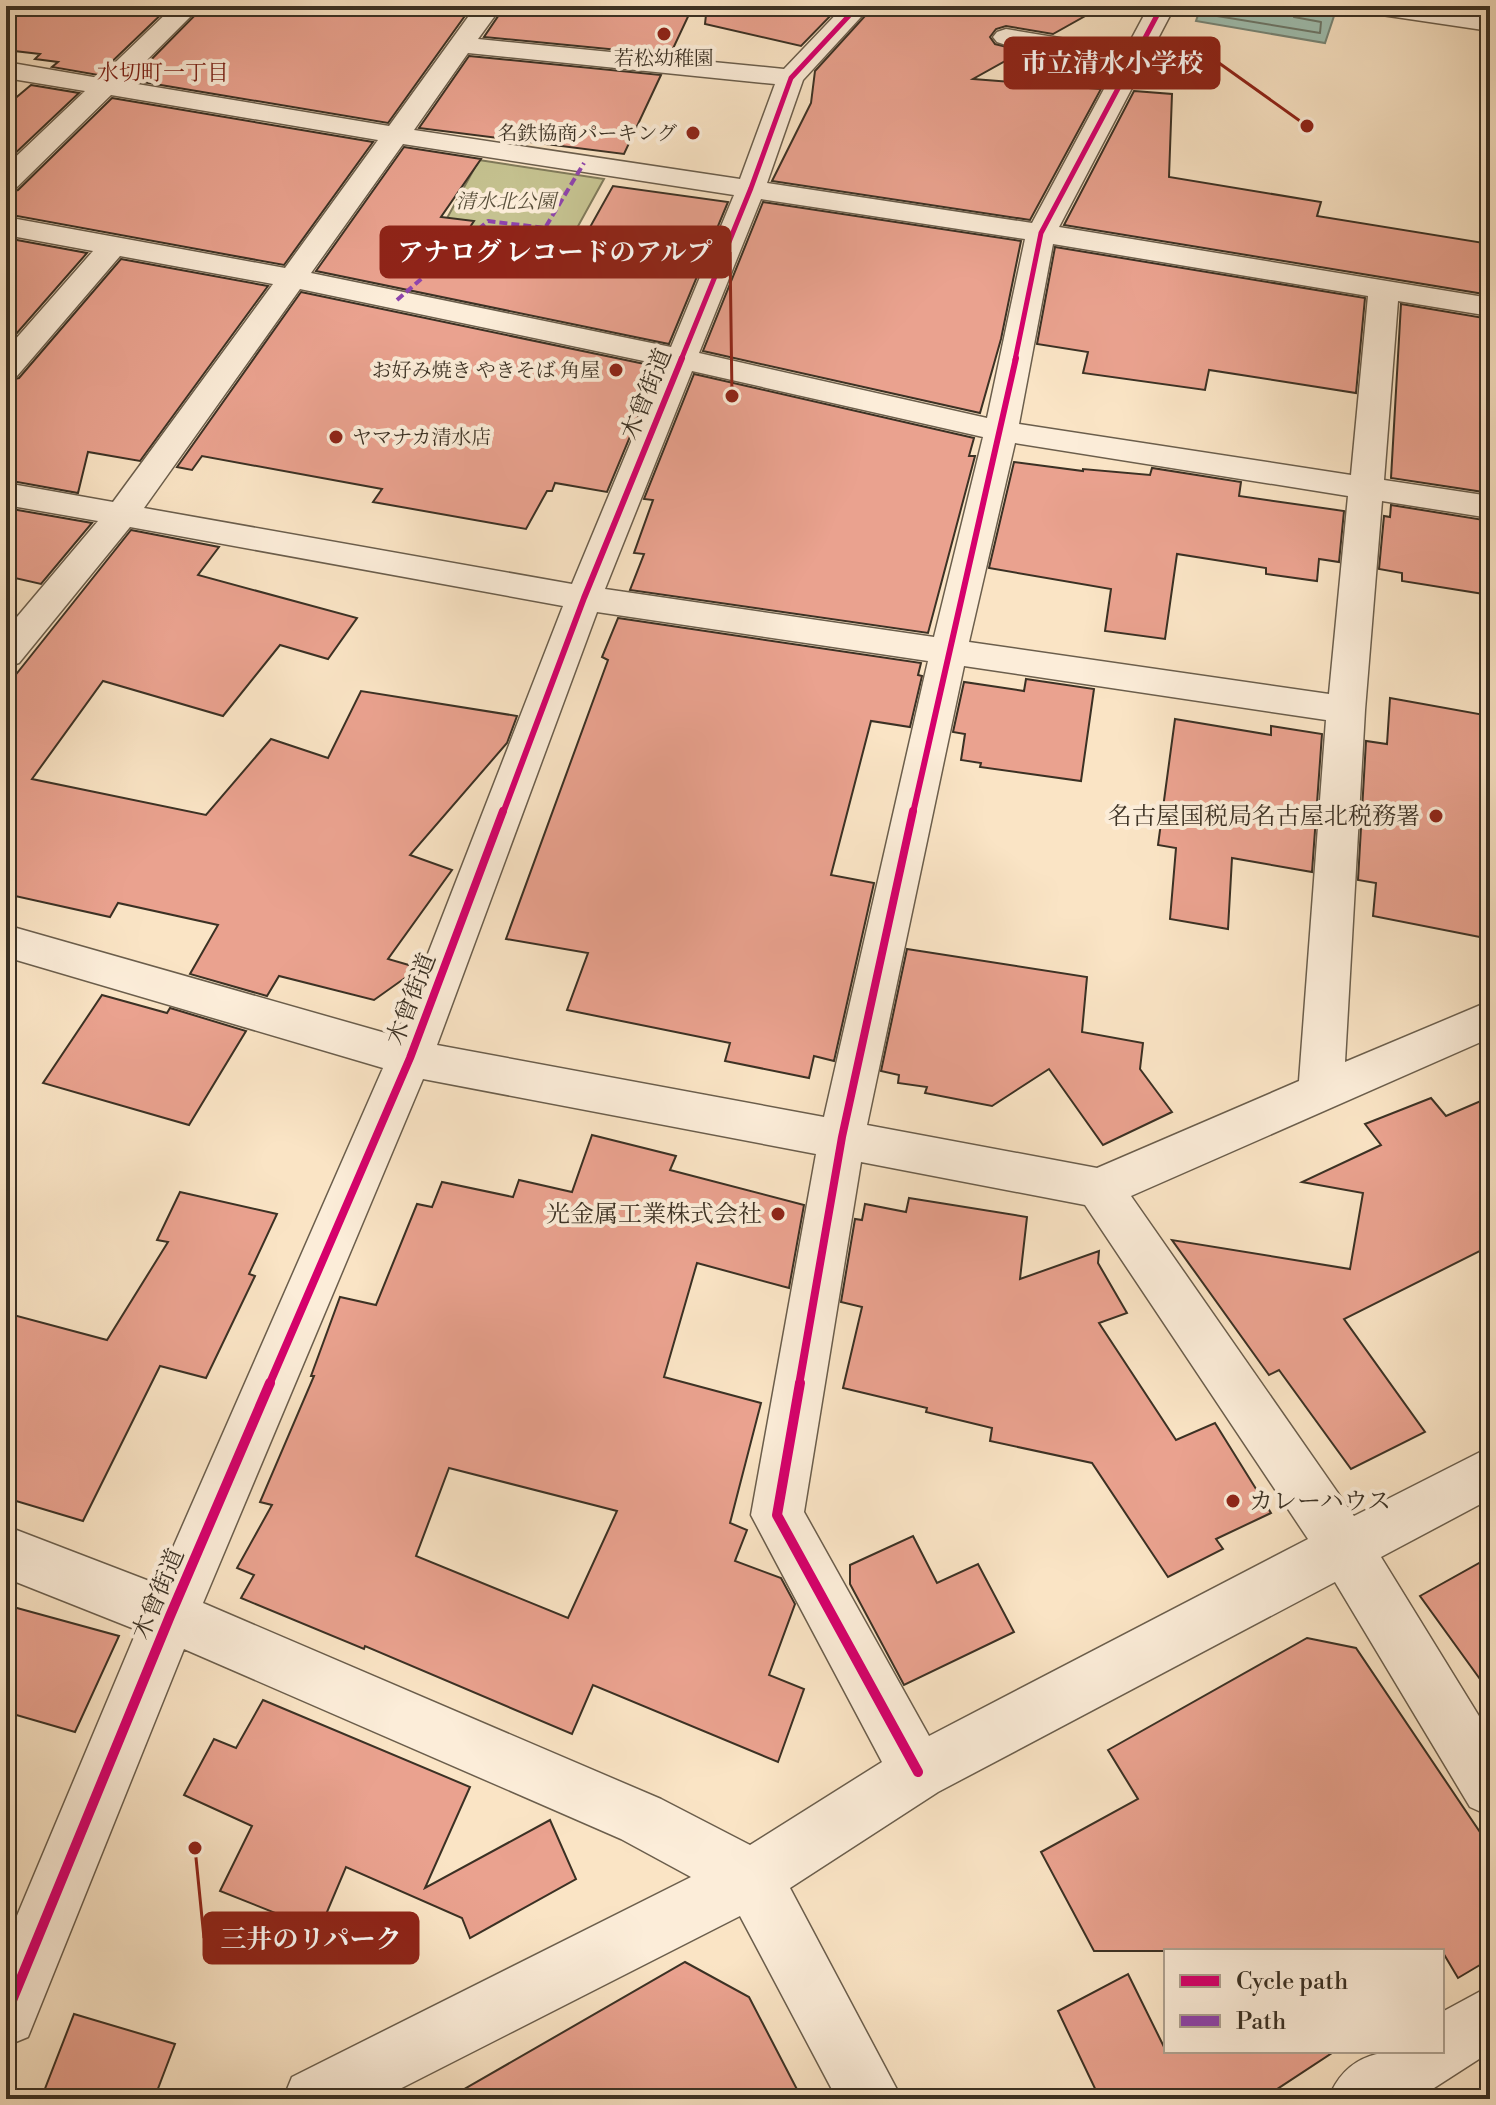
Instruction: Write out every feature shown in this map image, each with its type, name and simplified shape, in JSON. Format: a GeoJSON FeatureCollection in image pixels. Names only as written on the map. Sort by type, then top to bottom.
{"type":"FeatureCollection","features":[{"type":"Feature","properties":{"kind":"street"},"geometry":{"type":"LineString","coordinates":[[6,182],[188,6]]}},
{"type":"Feature","properties":{"kind":"street"},"geometry":{"type":"LineString","coordinates":[[6,654],[120,517],[489,6]]}},
{"type":"Feature","properties":{"kind":"street","name":"木曾街道"},"geometry":{"type":"LineString","coordinates":[[6,2015],[170,1616],[410,1058],[584,598],[751,188],[791,78],[858,6]]}},
{"type":"Feature","properties":{"kind":"street"},"geometry":{"type":"LineString","coordinates":[[918,1772],[777,1515],[842,1137],[948,653],[1001,431],[1041,233],[1162,6]]}},
{"type":"Feature","properties":{"kind":"street"},"geometry":{"type":"LineString","coordinates":[[1375,6],[1490,23]]}},
{"type":"Feature","properties":{"kind":"street"},"geometry":{"type":"LineString","coordinates":[[1006,37],[1134,58]]}},
{"type":"Feature","properties":{"kind":"street"},"geometry":{"type":"LineString","coordinates":[[463,45],[791,78]]}},
{"type":"Feature","properties":{"kind":"street"},"geometry":{"type":"LineString","coordinates":[[6,70],[395,135],[1041,233],[1490,307]]}},
{"type":"Feature","properties":{"kind":"street"},"geometry":{"type":"LineString","coordinates":[[6,226],[291,278],[682,359],[1001,431],[1490,507]]}},
{"type":"Feature","properties":{"kind":"street"},"geometry":{"type":"LineString","coordinates":[[6,369],[112,247]]}},
{"type":"Feature","properties":{"kind":"street"},"geometry":{"type":"LineString","coordinates":[[1321,1092],[1346,710],[1384,290]]}},
{"type":"Feature","properties":{"kind":"street"},"geometry":{"type":"LineString","coordinates":[[6,494],[120,517],[584,598],[1346,710]]}},
{"type":"Feature","properties":{"kind":"street"},"geometry":{"type":"LineString","coordinates":[[6,941],[410,1058],[842,1137],[1099,1188],[1490,1019]]}},
{"type":"Feature","properties":{"kind":"street"},"geometry":{"type":"LineString","coordinates":[[1099,1188],[1344,1547],[1490,1787]]}},
{"type":"Feature","properties":{"kind":"street"},"geometry":{"type":"LineString","coordinates":[[314,2099],[752,1878],[918,1772],[1490,1472]]}},
{"type":"Feature","properties":{"kind":"street"},"geometry":{"type":"LineString","coordinates":[[6,1552],[170,1616],[641,1819],[752,1878],[871,2099]]}},
{"type":"Feature","properties":{"kind":"street"},"geometry":{"type":"LineString","coordinates":[[1444,2046],[1490,2017]]}},
{"type":"Feature","properties":{"kind":"street"},"geometry":{"type":"LineString","coordinates":[[1359,2099],[1433,2053]]}},
{"type":"Feature","properties":{"kind":"green space","name":"清水北公園"},"geometry":{"type":"Polygon","coordinates":[[[479,160],[604,179],[566,248],[469,233],[435,282],[441,229],[479,160]]]}},
{"type":"Feature","properties":{"kind":"water"},"geometry":{"type":"Polygon","coordinates":[[[1201,6],[1274,6],[1334,16],[1325,43],[1196,21],[1201,6]]]}},
{"type":"Feature","properties":{"kind":"building"},"geometry":{"type":"Polygon","coordinates":[[[6,6],[170,6],[98,75],[52,67],[58,62],[35,59],[40,54],[6,50],[6,6]]]}},
{"type":"Feature","properties":{"kind":"building"},"geometry":{"type":"Polygon","coordinates":[[[204,6],[472,6],[388,123],[131,80],[204,6]]]}},
{"type":"Feature","properties":{"kind":"building"},"geometry":{"type":"Polygon","coordinates":[[[505,6],[693,6],[670,55],[484,37],[505,6]]]}},
{"type":"Feature","properties":{"kind":"building"},"geometry":{"type":"Polygon","coordinates":[[[707,6],[840,6],[801,46],[705,24],[707,6]]]}},
{"type":"Feature","properties":{"kind":"building"},"geometry":{"type":"Polygon","coordinates":[[[874,6],[1103,6],[1053,34],[1006,26],[996,29],[990,37],[995,44],[1023,51],[973,79],[1101,89],[1030,220],[772,181],[811,103],[815,71],[874,6]]]}},
{"type":"Feature","properties":{"kind":"building"},"geometry":{"type":"Polygon","coordinates":[[[469,56],[661,75],[624,154],[419,128],[469,56]]]}},
{"type":"Feature","properties":{"kind":"building"},"geometry":{"type":"Polygon","coordinates":[[[31,85],[79,93],[6,162],[6,106],[31,85]]]}},
{"type":"Feature","properties":{"kind":"building"},"geometry":{"type":"Polygon","coordinates":[[[1134,91],[1172,94],[1169,177],[1321,202],[1317,216],[1490,244],[1490,295],[1064,225],[1134,91]]]}},
{"type":"Feature","properties":{"kind":"building"},"geometry":{"type":"Polygon","coordinates":[[[112,98],[373,142],[284,265],[6,214],[6,193],[18,190],[112,98]]]}},
{"type":"Feature","properties":{"kind":"building"},"geometry":{"type":"Polygon","coordinates":[[[404,147],[481,159],[441,217],[474,221],[464,236],[575,254],[613,186],[728,202],[669,344],[316,271],[404,147]]]}},
{"type":"Feature","properties":{"kind":"building"},"geometry":{"type":"Polygon","coordinates":[[[763,202],[1021,241],[1001,339],[980,413],[703,351],[763,202]]]}},
{"type":"Feature","properties":{"kind":"building"},"geometry":{"type":"Polygon","coordinates":[[[6,238],[87,253],[17,333],[6,332],[6,238]]]}},
{"type":"Feature","properties":{"kind":"building"},"geometry":{"type":"Polygon","coordinates":[[[1055,247],[1365,298],[1356,393],[1209,370],[1205,390],[1083,373],[1088,352],[1037,344],[1055,247]]]}},
{"type":"Feature","properties":{"kind":"building"},"geometry":{"type":"Polygon","coordinates":[[[121,259],[268,286],[140,461],[88,452],[78,493],[6,480],[6,381],[19,378],[121,259]]]}},
{"type":"Feature","properties":{"kind":"building"},"geometry":{"type":"Polygon","coordinates":[[[301,292],[659,367],[607,492],[555,483],[552,491],[547,491],[526,529],[373,502],[382,489],[202,456],[192,470],[177,467],[301,292]]]}},
{"type":"Feature","properties":{"kind":"building"},"geometry":{"type":"Polygon","coordinates":[[[1401,304],[1490,319],[1490,493],[1391,478],[1401,304]]]}},
{"type":"Feature","properties":{"kind":"building"},"geometry":{"type":"Polygon","coordinates":[[[694,374],[974,438],[969,456],[975,456],[928,633],[630,590],[644,554],[634,553],[653,500],[644,499],[694,374]]]}},
{"type":"Feature","properties":{"kind":"building"},"geometry":{"type":"Polygon","coordinates":[[[1014,462],[1150,475],[1152,468],[1241,482],[1239,496],[1344,511],[1339,562],[1319,559],[1317,581],[1266,574],[1266,568],[1177,554],[1165,639],[1105,631],[1111,589],[989,568],[1014,462]]]}},
{"type":"Feature","properties":{"kind":"building"},"geometry":{"type":"Polygon","coordinates":[[[1391,505],[1490,521],[1490,595],[1402,581],[1402,573],[1379,569],[1384,516],[1390,517],[1391,505]]]}},
{"type":"Feature","properties":{"kind":"building"},"geometry":{"type":"Polygon","coordinates":[[[6,508],[92,523],[41,584],[6,576],[6,508]]]}},
{"type":"Feature","properties":{"kind":"building"},"geometry":{"type":"Polygon","coordinates":[[[131,530],[219,547],[198,575],[357,618],[328,659],[280,645],[223,716],[103,681],[32,779],[206,815],[271,739],[328,758],[361,691],[517,716],[507,743],[410,855],[452,870],[388,959],[419,968],[374,1000],[279,976],[267,996],[190,974],[218,925],[118,903],[110,917],[6,894],[6,687],[131,530]]]}},
{"type":"Feature","properties":{"kind":"building"},"geometry":{"type":"Polygon","coordinates":[[[618,618],[921,663],[918,675],[922,676],[910,727],[871,721],[831,875],[874,883],[834,1061],[814,1056],[809,1078],[725,1061],[730,1043],[567,1010],[588,953],[506,939],[608,660],[602,657],[618,618]]]}},
{"type":"Feature","properties":{"kind":"building"},"geometry":{"type":"Polygon","coordinates":[[[1026,679],[1094,689],[1081,781],[980,767],[981,763],[961,760],[965,734],[953,732],[964,682],[1024,691],[1026,679]]]}},
{"type":"Feature","properties":{"kind":"building","name":"名古屋国税局名古屋北税務署"},"geometry":{"type":"Polygon","coordinates":[[[1390,698],[1490,716],[1490,939],[1373,916],[1376,883],[1358,880],[1366,741],[1387,744],[1390,698]]]}},
{"type":"Feature","properties":{"kind":"building"},"geometry":{"type":"Polygon","coordinates":[[[1175,719],[1271,735],[1271,726],[1322,734],[1312,872],[1232,858],[1228,929],[1170,919],[1176,848],[1158,845],[1175,719]]]}},
{"type":"Feature","properties":{"kind":"building"},"geometry":{"type":"Polygon","coordinates":[[[907,949],[1087,977],[1082,1032],[1143,1043],[1140,1069],[1172,1112],[1103,1145],[1049,1069],[992,1106],[925,1093],[927,1087],[898,1083],[899,1075],[881,1071],[907,949]]]}},
{"type":"Feature","properties":{"kind":"building"},"geometry":{"type":"Polygon","coordinates":[[[102,995],[167,1013],[170,1008],[246,1031],[189,1125],[43,1083],[102,995]]]}},
{"type":"Feature","properties":{"kind":"building"},"geometry":{"type":"Polygon","coordinates":[[[1490,1097],[1490,1246],[1344,1319],[1425,1432],[1351,1469],[1279,1370],[1269,1375],[1172,1240],[1350,1269],[1363,1193],[1302,1182],[1381,1145],[1365,1124],[1431,1098],[1446,1116],[1490,1097]]]}},
{"type":"Feature","properties":{"kind":"building"},"geometry":{"type":"Polygon","coordinates":[[[592,1135],[676,1156],[670,1170],[804,1205],[789,1288],[697,1263],[664,1377],[761,1403],[730,1523],[747,1530],[735,1561],[781,1578],[795,1604],[769,1675],[804,1689],[778,1762],[593,1685],[572,1734],[365,1646],[364,1649],[241,1598],[254,1575],[237,1568],[272,1505],[260,1502],[314,1376],[311,1376],[340,1297],[376,1305],[417,1204],[432,1207],[442,1182],[513,1197],[519,1180],[572,1192],[592,1135]],[[449,1468],[416,1556],[568,1618],[617,1511],[449,1468]]]}},
{"type":"Feature","properties":{"kind":"building"},"geometry":{"type":"Polygon","coordinates":[[[180,1192],[277,1214],[249,1274],[255,1276],[206,1378],[160,1366],[83,1521],[6,1498],[6,1313],[107,1340],[168,1242],[157,1240],[180,1192]]]}},
{"type":"Feature","properties":{"kind":"building"},"geometry":{"type":"Polygon","coordinates":[[[909,1198],[1027,1217],[1020,1279],[1099,1251],[1098,1263],[1127,1313],[1099,1323],[1176,1440],[1215,1423],[1271,1513],[1216,1539],[1223,1549],[1168,1577],[1092,1463],[990,1441],[992,1428],[926,1412],[927,1408],[843,1388],[862,1307],[841,1302],[855,1219],[862,1220],[865,1204],[906,1212],[909,1198]]]}},
{"type":"Feature","properties":{"kind":"building"},"geometry":{"type":"Polygon","coordinates":[[[913,1536],[937,1583],[978,1564],[1014,1632],[904,1685],[850,1584],[850,1565],[913,1536]]]}},
{"type":"Feature","properties":{"kind":"building"},"geometry":{"type":"Polygon","coordinates":[[[1490,1557],[1490,1693],[1420,1596],[1490,1557]]]}},
{"type":"Feature","properties":{"kind":"building"},"geometry":{"type":"Polygon","coordinates":[[[6,1605],[119,1636],[75,1732],[6,1712],[6,1605]]]}},
{"type":"Feature","properties":{"kind":"building"},"geometry":{"type":"Polygon","coordinates":[[[1307,1638],[1356,1648],[1490,1847],[1490,1959],[1458,1978],[1444,1949],[1094,1951],[1041,1852],[1138,1799],[1108,1750],[1307,1638]]]}},
{"type":"Feature","properties":{"kind":"building"},"geometry":{"type":"Polygon","coordinates":[[[263,1700],[470,1787],[425,1888],[550,1820],[576,1879],[470,1938],[462,1918],[346,1867],[316,1938],[275,1925],[278,1914],[220,1891],[252,1826],[184,1795],[214,1739],[236,1748],[263,1700]]]}},
{"type":"Feature","properties":{"kind":"building"},"geometry":{"type":"Polygon","coordinates":[[[685,1962],[749,1997],[802,2099],[447,2099],[685,1962]]]}},
{"type":"Feature","properties":{"kind":"building"},"geometry":{"type":"Polygon","coordinates":[[[1128,1974],[1164,2047],[1164,2053],[1332,2053],[1262,2099],[1100,2099],[1058,2011],[1128,1974]]]}},
{"type":"Feature","properties":{"kind":"building"},"geometry":{"type":"Polygon","coordinates":[[[74,2014],[175,2044],[154,2099],[41,2099],[74,2014]]]}},
{"type":"Feature","properties":{"kind":"marked path"},"geometry":{"type":"LineString","coordinates":[[1439,16],[1440,6]]}},
{"type":"Feature","properties":{"kind":"marked path"},"geometry":{"type":"LineString","coordinates":[[397,300],[488,221],[545,228],[584,163]]}},
{"type":"Feature","properties":{"kind":"cycle path"},"geometry":{"type":"LineString","coordinates":[[6,2015],[170,1616],[410,1058],[584,598],[751,188],[791,78],[858,6]]}},
{"type":"Feature","properties":{"kind":"cycle path"},"geometry":{"type":"LineString","coordinates":[[918,1772],[777,1515],[842,1137],[948,653],[1001,431],[1041,233],[1162,6]]}},
{"type":"Feature","properties":{"kind":"place","name":"若松幼稚園"},"geometry":{"type":"Point","coordinates":[664,34]}},
{"type":"Feature","properties":{"kind":"place","name":"市立清水小学校"},"geometry":{"type":"Point","coordinates":[1307,126]}},
{"type":"Feature","properties":{"kind":"place","name":"名鉄協商パーキング"},"geometry":{"type":"Point","coordinates":[693,133]}},
{"type":"Feature","properties":{"kind":"place","name":"お好み焼き やきそば 角屋"},"geometry":{"type":"Point","coordinates":[616,370]}},
{"type":"Feature","properties":{"kind":"place","name":"アナログ レコードのアルプ"},"geometry":{"type":"Point","coordinates":[732,396]}},
{"type":"Feature","properties":{"kind":"place","name":"ヤマナカ清水店"},"geometry":{"type":"Point","coordinates":[336,437]}},
{"type":"Feature","properties":{"kind":"place","name":"名古屋国税局名古屋北税務署"},"geometry":{"type":"Point","coordinates":[1436,816]}},
{"type":"Feature","properties":{"kind":"place","name":"光金属工業株式会社"},"geometry":{"type":"Point","coordinates":[778,1214]}},
{"type":"Feature","properties":{"kind":"place","name":"カレーハウス"},"geometry":{"type":"Point","coordinates":[1233,1501]}},
{"type":"Feature","properties":{"kind":"place","name":"三井のリパーク"},"geometry":{"type":"Point","coordinates":[195,1848]}},
{"type":"Feature","properties":{"kind":"district","name":"水切町一丁目"},"geometry":{"type":"Point","coordinates":[163,72]}}]}
